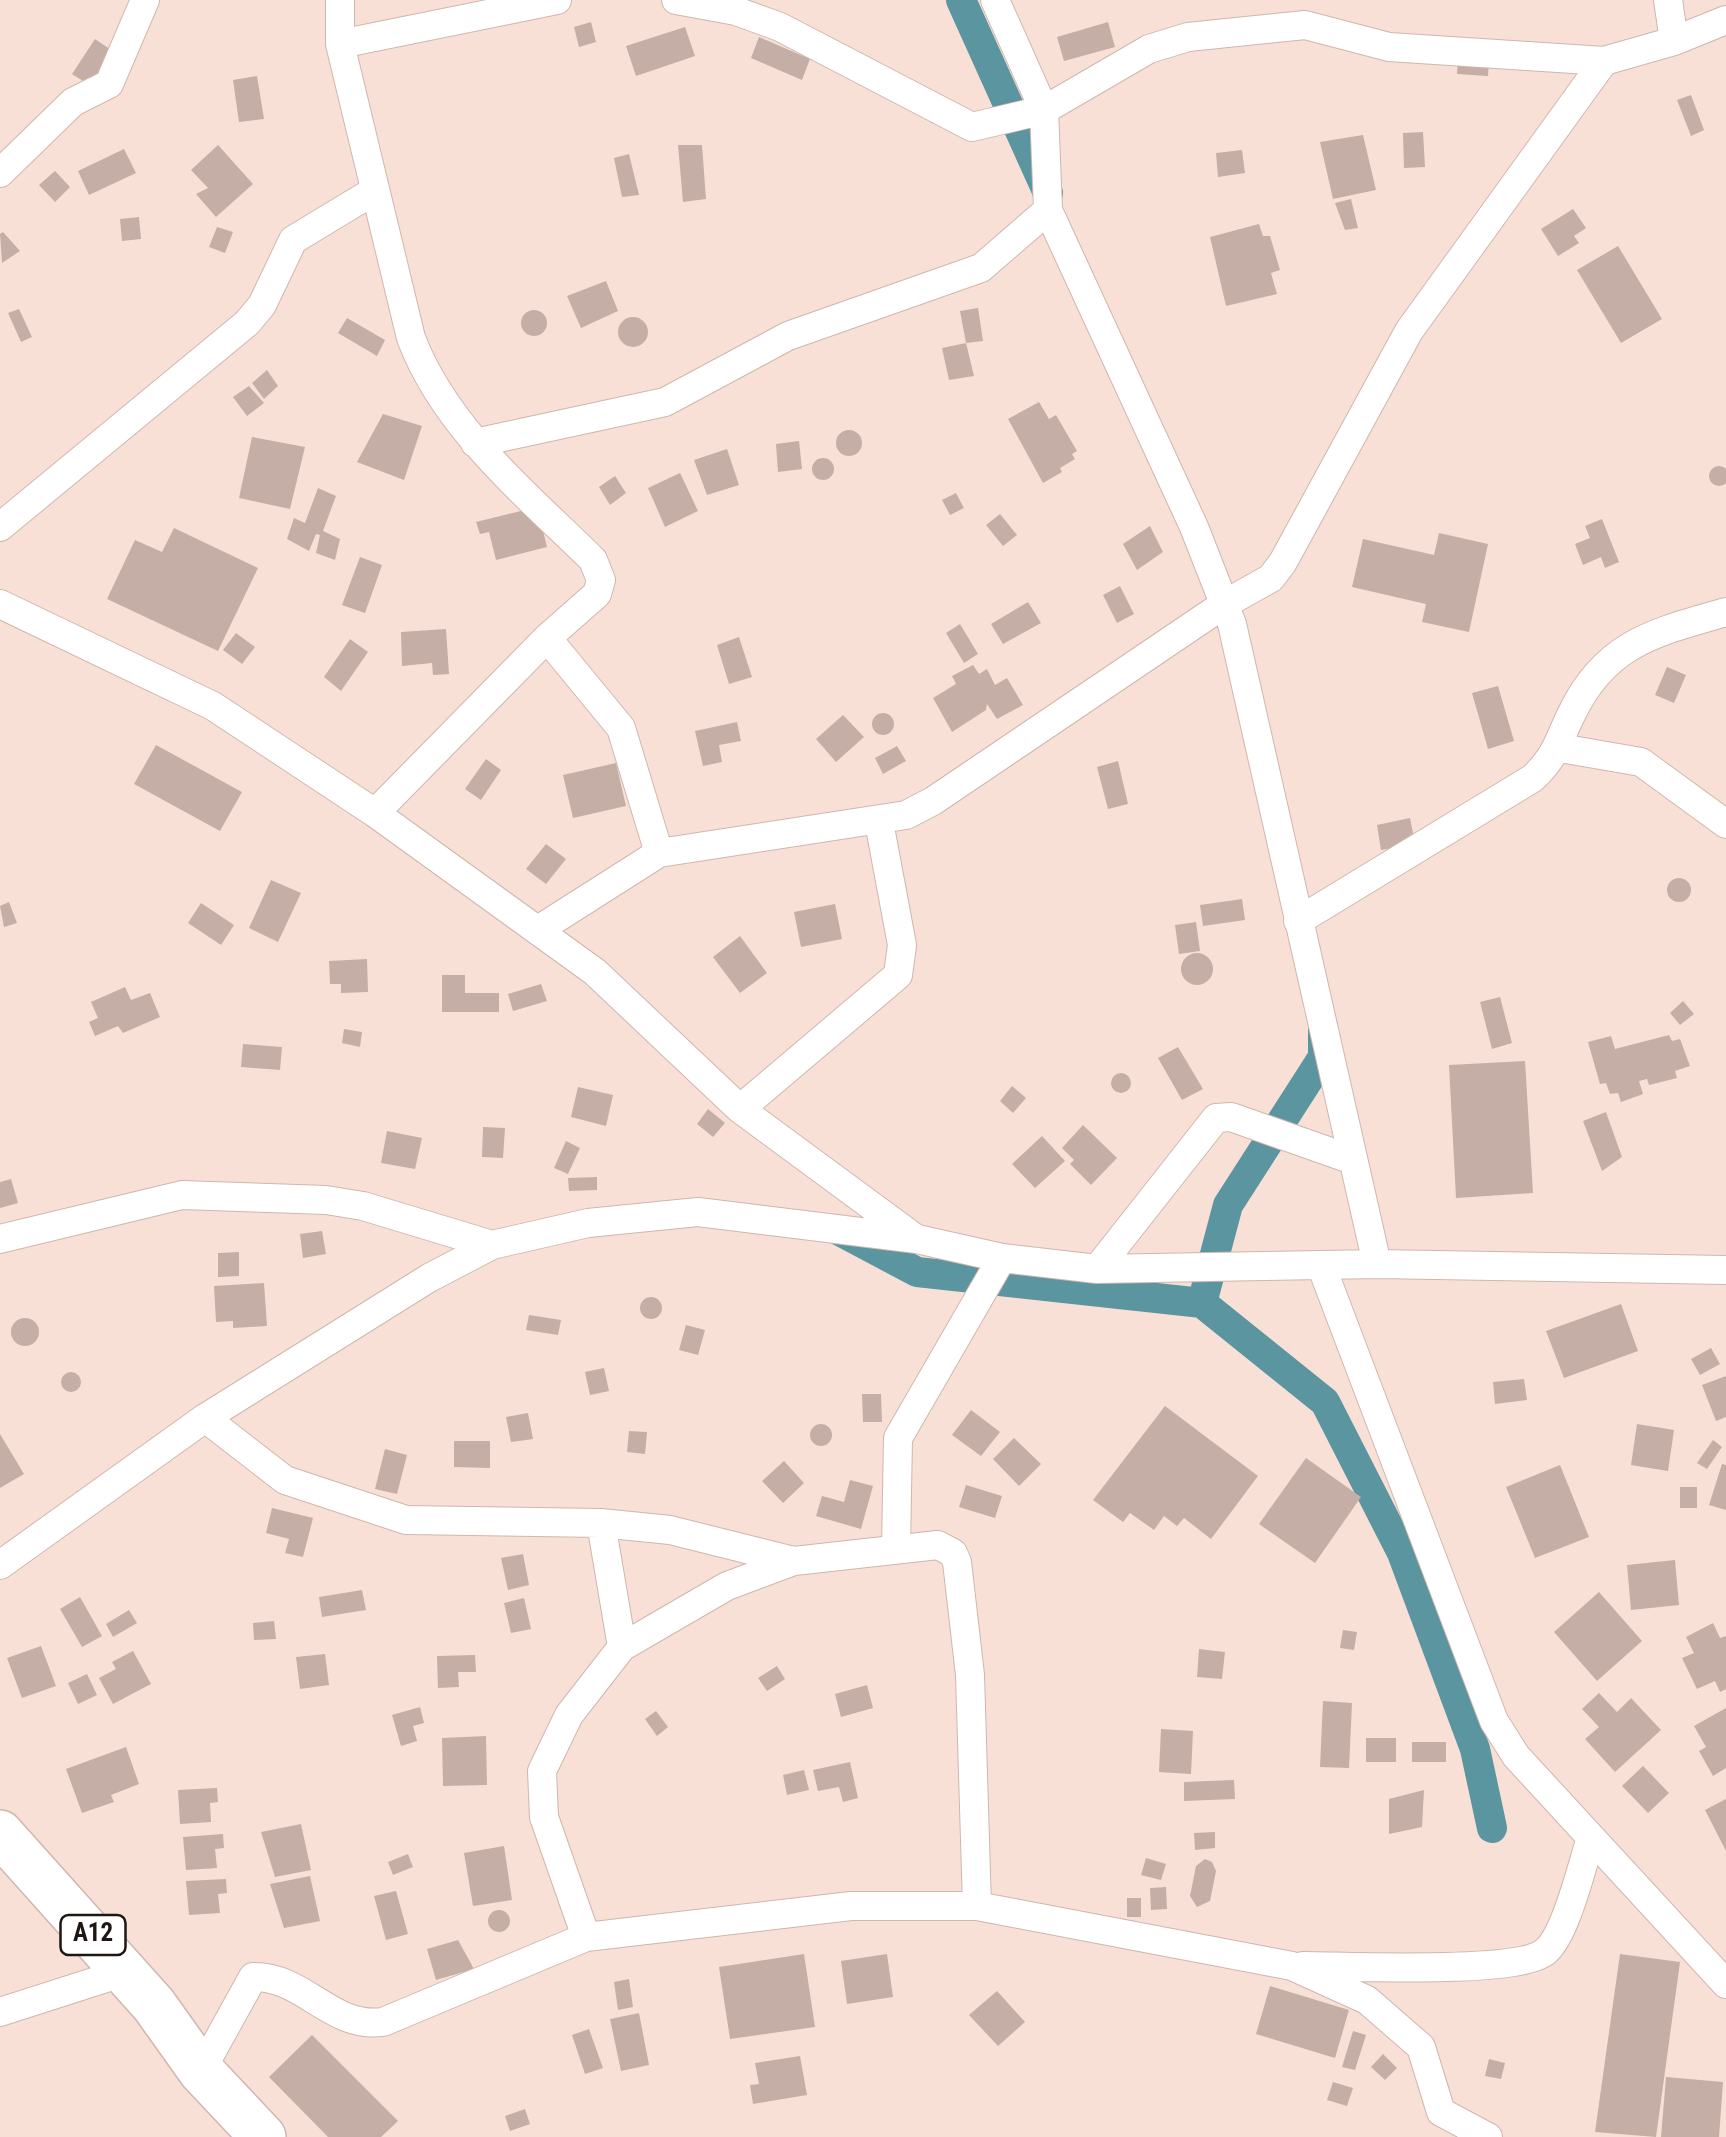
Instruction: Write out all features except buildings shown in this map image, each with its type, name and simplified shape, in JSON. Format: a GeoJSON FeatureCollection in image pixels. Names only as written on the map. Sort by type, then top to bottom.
{"type":"FeatureCollection","features":[{"type":"Feature","properties":{"kind":"main road","name":"A12"},"geometry":{"type":"LineString","coordinates":[[0,1833],[136,1984],[190,2057]]}},
{"type":"Feature","properties":{"kind":"main road","name":"A12"},"geometry":{"type":"LineString","coordinates":[[0,1864],[263,2137]]}},
{"type":"Feature","properties":{"kind":"street"},"geometry":{"type":"LineString","coordinates":[[0,173],[73,102],[109,84],[145,0]]}},
{"type":"Feature","properties":{"kind":"street"},"geometry":{"type":"LineString","coordinates":[[340,0],[340,44],[418,357],[475,442],[593,560],[600,573],[598,594],[548,638],[375,813]]}},
{"type":"Feature","properties":{"kind":"street"},"geometry":{"type":"LineString","coordinates":[[340,44],[557,0]]}},
{"type":"Feature","properties":{"kind":"street"},"geometry":{"type":"LineString","coordinates":[[676,0],[736,10],[780,27],[961,125],[972,127],[1044,110],[1148,49],[1188,38],[1305,25],[1390,48],[1604,61],[1674,41],[1726,20]]}},
{"type":"Feature","properties":{"kind":"street"},"geometry":{"type":"LineString","coordinates":[[994,0],[1044,110],[1048,210],[1194,528],[1232,624],[1376,1264]]}},
{"type":"Feature","properties":{"kind":"street"},"geometry":{"type":"LineString","coordinates":[[1668,0],[1674,41]]}},
{"type":"Feature","properties":{"kind":"street"},"geometry":{"type":"LineString","coordinates":[[538,930],[659,853],[879,822],[934,802],[1223,605],[1271,578],[1409,331],[1604,61]]}},
{"type":"Feature","properties":{"kind":"street"},"geometry":{"type":"LineString","coordinates":[[0,528],[247,323],[262,305],[294,240],[374,191]]}},
{"type":"Feature","properties":{"kind":"street"},"geometry":{"type":"LineString","coordinates":[[475,442],[665,402],[788,336],[981,268],[1048,210]]}},
{"type":"Feature","properties":{"kind":"street"},"geometry":{"type":"LineString","coordinates":[[0,604],[213,706],[375,813],[595,972],[740,1109],[917,1239]]}},
{"type":"Feature","properties":{"kind":"street"},"geometry":{"type":"LineString","coordinates":[[1298,921],[1533,778],[1560,748],[1572,713],[1592,681],[1631,642],[1726,612]]}},
{"type":"Feature","properties":{"kind":"street"},"geometry":{"type":"LineString","coordinates":[[548,638],[621,728],[659,853]]}},
{"type":"Feature","properties":{"kind":"street"},"geometry":{"type":"LineString","coordinates":[[1560,748],[1641,762],[1726,824]]}},
{"type":"Feature","properties":{"kind":"street"},"geometry":{"type":"LineString","coordinates":[[740,1109],[898,974],[902,945],[879,822]]}},
{"type":"Feature","properties":{"kind":"street"},"geometry":{"type":"LineString","coordinates":[[1097,1269],[1216,1118],[1231,1117],[1353,1160]]}},
{"type":"Feature","properties":{"kind":"street"},"geometry":{"type":"LineString","coordinates":[[0,1238],[182,1195],[326,1200],[364,1206],[492,1245]]}},
{"type":"Feature","properties":{"kind":"street"},"geometry":{"type":"LineString","coordinates":[[0,1565],[205,1418],[429,1278],[492,1245],[588,1223],[698,1212],[917,1239],[1002,1258],[1097,1269],[1376,1264],[1726,1270]]}},
{"type":"Feature","properties":{"kind":"street"},"geometry":{"type":"LineString","coordinates":[[896,1548],[898,1438],[1002,1258]]}},
{"type":"Feature","properties":{"kind":"street"},"geometry":{"type":"LineString","coordinates":[[1321,1265],[1494,1720],[1516,1756],[1725,1980]]}},
{"type":"Feature","properties":{"kind":"street"},"geometry":{"type":"LineString","coordinates":[[205,1418],[285,1480],[406,1520],[600,1524],[707,1536],[794,1561]]}},
{"type":"Feature","properties":{"kind":"street"},"geometry":{"type":"LineString","coordinates":[[600,1524],[622,1648]]}},
{"type":"Feature","properties":{"kind":"street"},"geometry":{"type":"LineString","coordinates":[[586,1936],[544,1817],[542,1770],[570,1715],[622,1648],[728,1586],[794,1561],[896,1548],[938,1545],[953,1553],[957,1562],[970,1675],[977,1906]]}},
{"type":"Feature","properties":{"kind":"street"},"geometry":{"type":"LineString","coordinates":[[190,2057],[253,1977],[270,1976],[290,1984],[346,2020],[362,2025],[383,2022],[586,1936],[851,1906],[977,1906],[1292,1966],[1486,1965],[1536,1959],[1556,1938],[1591,1838]]}},
{"type":"Feature","properties":{"kind":"street"},"geometry":{"type":"LineString","coordinates":[[1292,1966],[1366,2000],[1421,2047],[1441,2112],[1488,2137]]}},
{"type":"Feature","properties":{"kind":"street"},"geometry":{"type":"LineString","coordinates":[[0,2012],[106,1978]]}},
{"type":"Feature","properties":{"kind":"waterway"},"geometry":{"type":"LineString","coordinates":[[961,0],[1048,193]]}},
{"type":"Feature","properties":{"kind":"waterway"},"geometry":{"type":"LineString","coordinates":[[1202,1303],[1228,1205],[1323,1057],[1323,1026]]}},
{"type":"Feature","properties":{"kind":"waterway"},"geometry":{"type":"LineString","coordinates":[[836,1229],[917,1272],[1202,1303],[1325,1402],[1402,1553],[1475,1749],[1492,1828]]}}]}
